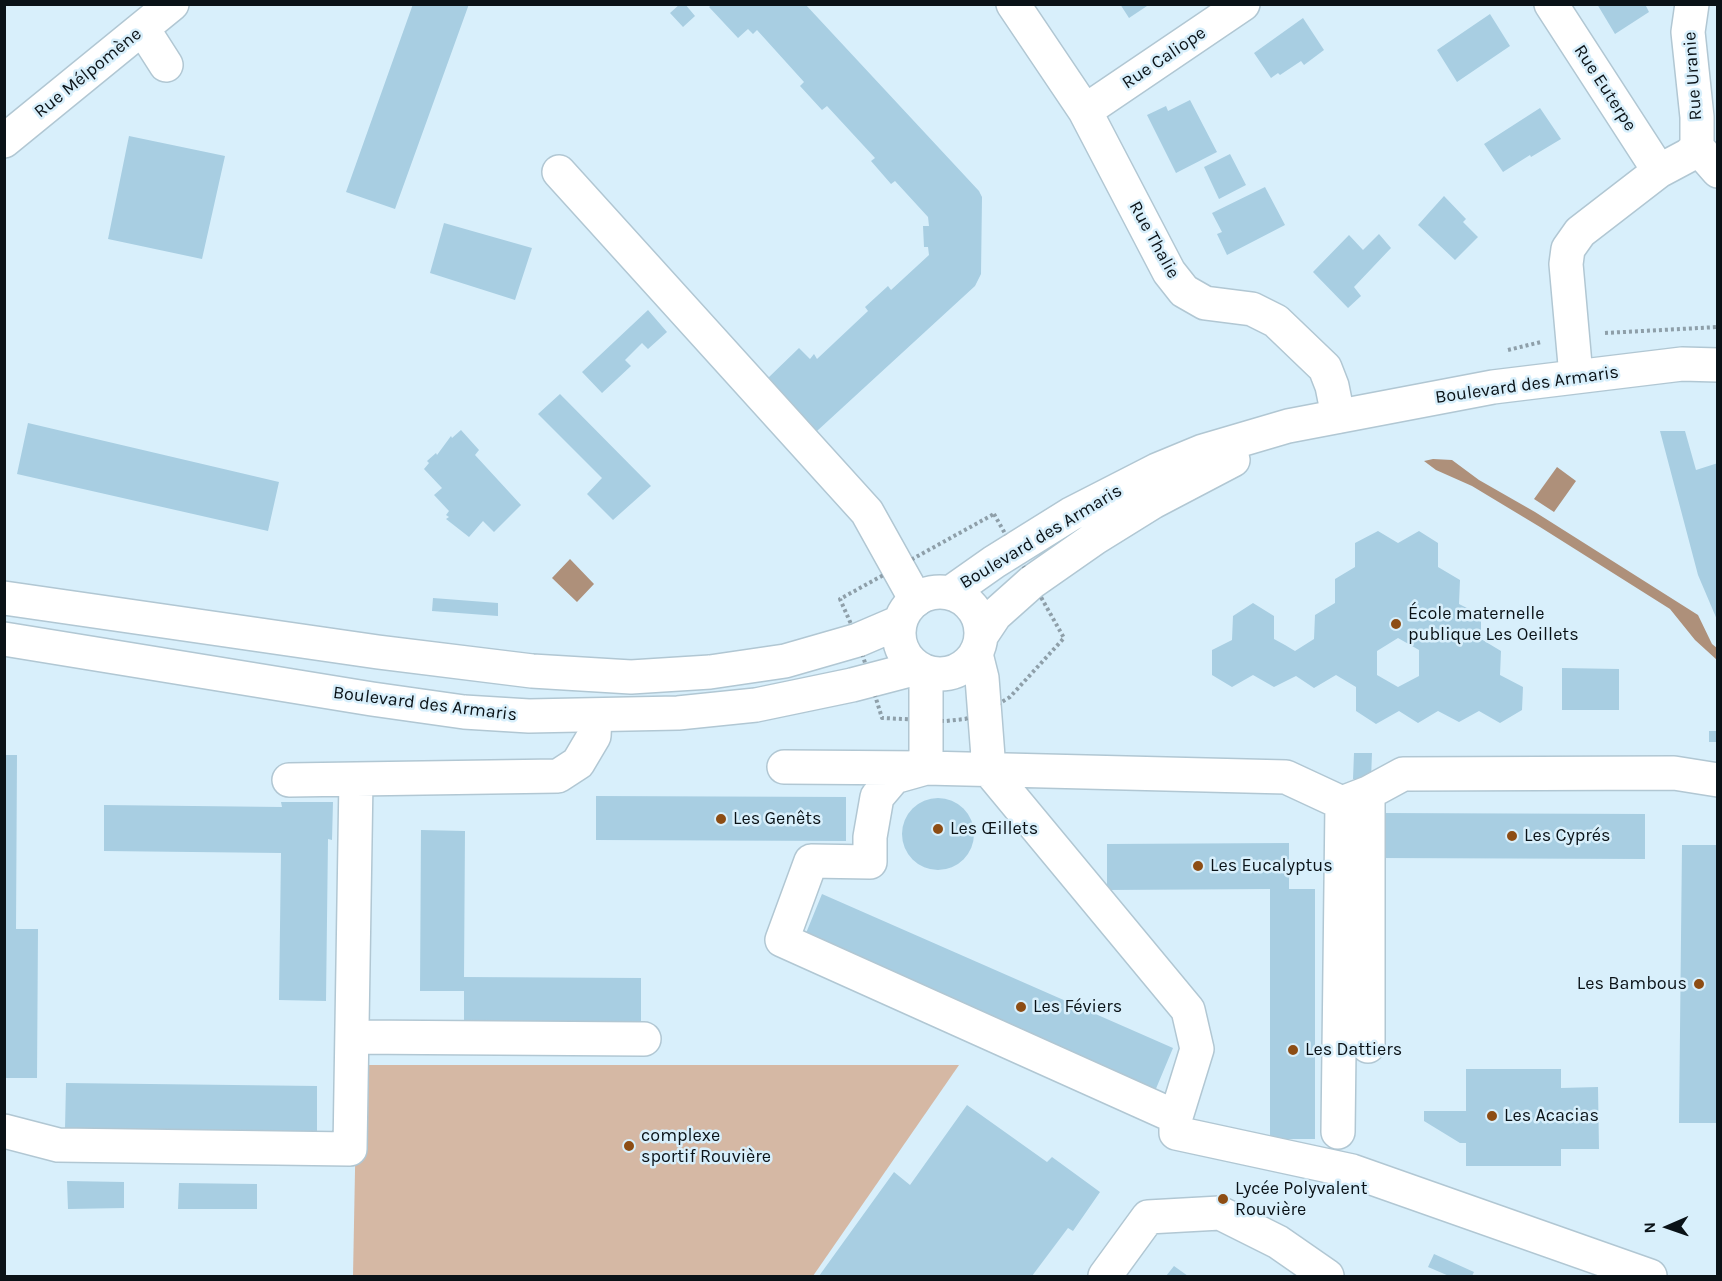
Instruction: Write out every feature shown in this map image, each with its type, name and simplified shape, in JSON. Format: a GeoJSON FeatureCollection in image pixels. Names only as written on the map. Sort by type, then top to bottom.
{"type":"FeatureCollection","features":[{"type":"Feature","properties":{"kind":"street","name":"Rue Mélpomène"},"geometry":{"type":"LineString","coordinates":[[4,141],[172,4]]}},
{"type":"Feature","properties":{"kind":"street","name":"Rue Thalie"},"geometry":{"type":"LineString","coordinates":[[1013,4],[1085,111],[1170,272],[1184,291],[1205,303],[1252,309],[1276,321],[1325,368],[1332,386],[1338,416]]}},
{"type":"Feature","properties":{"kind":"street","name":"Rue Caliope"},"geometry":{"type":"LineString","coordinates":[[1085,111],[1243,4]]}},
{"type":"Feature","properties":{"kind":"street","name":"Rue Euterpe"},"geometry":{"type":"LineString","coordinates":[[1551,4],[1659,171]]}},
{"type":"Feature","properties":{"kind":"street","name":"Rue Uranie"},"geometry":{"type":"LineString","coordinates":[[1692,4],[1688,32],[1697,117],[1707,159]]}},
{"type":"Feature","properties":{"kind":"street"},"geometry":{"type":"LineString","coordinates":[[142,29],[166,65]]}},
{"type":"Feature","properties":{"kind":"street"},"geometry":{"type":"LineString","coordinates":[[1576,376],[1566,264],[1568,249],[1580,232],[1659,171],[1689,155],[1707,159]]}},
{"type":"Feature","properties":{"kind":"street"},"geometry":{"type":"LineString","coordinates":[[559,172],[867,512],[908,611],[899,635],[908,659],[922,670],[941,675],[954,672],[967,665],[978,645]]}},
{"type":"Feature","properties":{"kind":"street","name":"Boulevard des Armaris"},"geometry":{"type":"LineString","coordinates":[[950,593],[994,562],[1071,514],[1157,470],[1203,451],[1245,438],[1288,426],[1493,387],[1682,364],[1718,365]]}},
{"type":"Feature","properties":{"kind":"street","name":"Boulevard des Armaris"},"geometry":{"type":"LineString","coordinates":[[978,645],[995,615],[1032,582],[1095,538],[1153,502],[1270,443],[1338,416]]}},
{"type":"Feature","properties":{"kind":"street"},"geometry":{"type":"LineString","coordinates":[[4,598],[402,655],[532,671],[631,677],[710,672],[785,661],[858,640],[908,611],[933,592],[950,593],[961,597],[976,613],[980,624],[978,645],[989,770],[1188,1010],[1197,1049],[1176,1117],[1176,1133],[1352,1171],[1650,1276]]}},
{"type":"Feature","properties":{"kind":"street","name":"Boulevard des Armaris"},"geometry":{"type":"LineString","coordinates":[[4,639],[372,699],[464,712],[529,716],[678,713],[756,705],[922,670]]}},
{"type":"Feature","properties":{"kind":"street"},"geometry":{"type":"LineString","coordinates":[[922,670],[926,768]]}},
{"type":"Feature","properties":{"kind":"street"},"geometry":{"type":"LineString","coordinates":[[289,780],[558,776],[578,763],[594,736],[595,716]]}},
{"type":"Feature","properties":{"kind":"street"},"geometry":{"type":"LineString","coordinates":[[784,767],[926,768],[1286,777],[1355,798],[1403,774],[1674,773],[1718,780]]}},
{"type":"Feature","properties":{"kind":"street"},"geometry":{"type":"LineString","coordinates":[[926,768],[894,777],[877,797],[870,837],[870,862],[812,861],[782,940],[1176,1117]]}},
{"type":"Feature","properties":{"kind":"street"},"geometry":{"type":"LineString","coordinates":[[4,1131],[58,1145],[350,1149],[356,779]]}},
{"type":"Feature","properties":{"kind":"street"},"geometry":{"type":"LineString","coordinates":[[1355,798],[1368,1046]]}},
{"type":"Feature","properties":{"kind":"street"},"geometry":{"type":"LineString","coordinates":[[1338,1132],[1355,798]]}},
{"type":"Feature","properties":{"kind":"street"},"geometry":{"type":"LineString","coordinates":[[352,1037],[644,1039]]}},
{"type":"Feature","properties":{"kind":"street"},"geometry":{"type":"LineString","coordinates":[[1106,1276],[1148,1217],[1220,1213],[1278,1242],[1327,1276]]}},
{"type":"Feature","properties":{"kind":"shaded area"},"geometry":{"type":"Polygon","coordinates":[[[1452,460],[1479,480],[1535,512],[1698,615],[1712,644],[1717,648],[1717,660],[1695,640],[1670,609],[1472,486],[1436,470],[1424,461],[1452,460]]]}},
{"type":"Feature","properties":{"kind":"shaded area"},"geometry":{"type":"Polygon","coordinates":[[[1557,467],[1576,481],[1554,512],[1534,499],[1557,467]]]}},
{"type":"Feature","properties":{"kind":"shaded area"},"geometry":{"type":"Polygon","coordinates":[[[570,559],[594,584],[577,602],[552,578],[570,559]]]}},
{"type":"Feature","properties":{"kind":"shaded area","name":"complexe sportif Rouvière"},"geometry":{"type":"Polygon","coordinates":[[[357,1065],[959,1065],[813,1276],[353,1276],[357,1065]]]}},
{"type":"Feature","properties":{"kind":"building"},"geometry":{"type":"Polygon","coordinates":[[[413,4],[469,4],[395,209],[346,192],[413,4]]]}},
{"type":"Feature","properties":{"kind":"building"},"geometry":{"type":"Polygon","coordinates":[[[680,4],[685,4],[695,16],[683,27],[670,13],[680,4]]]}},
{"type":"Feature","properties":{"kind":"building"},"geometry":{"type":"Polygon","coordinates":[[[712,4],[805,4],[979,191],[982,197],[981,274],[975,286],[817,431],[768,378],[799,348],[810,359],[814,354],[817,359],[868,311],[865,307],[888,286],[891,290],[929,255],[928,247],[924,247],[923,226],[929,226],[928,217],[895,181],[891,184],[871,161],[875,158],[827,106],[822,110],[800,86],[804,82],[757,30],[753,34],[748,29],[738,38],[709,7],[712,4]]]}},
{"type":"Feature","properties":{"kind":"building"},"geometry":{"type":"Polygon","coordinates":[[[1120,4],[1150,4],[1129,18],[1120,4]]]}},
{"type":"Feature","properties":{"kind":"building"},"geometry":{"type":"Polygon","coordinates":[[[1597,4],[1645,4],[1649,12],[1615,34],[1597,4]]]}},
{"type":"Feature","properties":{"kind":"building"},"geometry":{"type":"Polygon","coordinates":[[[1490,14],[1510,46],[1457,82],[1437,50],[1490,14]]]}},
{"type":"Feature","properties":{"kind":"building"},"geometry":{"type":"Polygon","coordinates":[[[1303,18],[1324,50],[1304,65],[1301,61],[1280,75],[1278,73],[1271,78],[1254,53],[1303,18]]]}},
{"type":"Feature","properties":{"kind":"building"},"geometry":{"type":"Polygon","coordinates":[[[1190,100],[1217,152],[1176,173],[1147,115],[1166,106],[1168,111],[1190,100]]]}},
{"type":"Feature","properties":{"kind":"building"},"geometry":{"type":"Polygon","coordinates":[[[1540,108],[1561,139],[1503,172],[1484,144],[1540,108]]]}},
{"type":"Feature","properties":{"kind":"building"},"geometry":{"type":"Polygon","coordinates":[[[129,136],[225,156],[202,259],[108,239],[129,136]]]}},
{"type":"Feature","properties":{"kind":"building"},"geometry":{"type":"Polygon","coordinates":[[[1230,154],[1246,185],[1219,199],[1204,167],[1230,154]]]}},
{"type":"Feature","properties":{"kind":"building"},"geometry":{"type":"Polygon","coordinates":[[[1265,187],[1285,225],[1227,255],[1217,234],[1222,232],[1212,213],[1265,187]]]}},
{"type":"Feature","properties":{"kind":"building"},"geometry":{"type":"Polygon","coordinates":[[[1444,196],[1466,219],[1463,222],[1478,237],[1455,260],[1418,225],[1444,196]]]}},
{"type":"Feature","properties":{"kind":"building"},"geometry":{"type":"Polygon","coordinates":[[[444,223],[532,248],[515,300],[430,273],[444,223]]]}},
{"type":"Feature","properties":{"kind":"building"},"geometry":{"type":"Polygon","coordinates":[[[1379,234],[1391,248],[1354,287],[1361,296],[1348,308],[1313,272],[1349,235],[1363,250],[1379,234]]]}},
{"type":"Feature","properties":{"kind":"building"},"geometry":{"type":"Polygon","coordinates":[[[648,310],[667,332],[648,349],[642,343],[625,360],[631,366],[602,393],[582,372],[648,310]]]}},
{"type":"Feature","properties":{"kind":"building"},"geometry":{"type":"Polygon","coordinates":[[[560,394],[651,486],[613,520],[587,494],[602,478],[538,414],[560,394]]]}},
{"type":"Feature","properties":{"kind":"building"},"geometry":{"type":"Polygon","coordinates":[[[28,423],[279,482],[268,531],[17,474],[28,423]]]}},
{"type":"Feature","properties":{"kind":"building"},"geometry":{"type":"Polygon","coordinates":[[[461,430],[479,450],[475,455],[521,505],[494,532],[483,521],[469,537],[446,519],[449,517],[446,515],[449,511],[434,495],[442,488],[424,469],[429,463],[427,461],[436,453],[437,455],[451,436],[452,438],[461,430]]]}},
{"type":"Feature","properties":{"kind":"building"},"geometry":{"type":"Polygon","coordinates":[[[1660,431],[1685,431],[1696,470],[1718,463],[1718,622],[1698,575],[1660,431]]]}},
{"type":"Feature","properties":{"kind":"building"},"geometry":{"type":"Polygon","coordinates":[[[1378,531],[1398,543],[1419,531],[1438,543],[1438,567],[1460,580],[1459,604],[1481,615],[1481,639],[1501,651],[1500,675],[1523,687],[1522,710],[1500,723],[1479,711],[1459,722],[1438,711],[1418,723],[1399,711],[1376,724],[1356,711],[1356,687],[1336,675],[1314,688],[1296,676],[1274,687],[1253,675],[1232,687],[1212,675],[1212,650],[1232,640],[1233,616],[1253,603],[1274,616],[1274,639],[1295,651],[1314,639],[1315,615],[1335,603],[1335,579],[1355,567],[1355,543],[1378,531]],[[1398,638],[1377,651],[1377,675],[1398,687],[1419,676],[1419,650],[1398,638]]]}},
{"type":"Feature","properties":{"kind":"building"},"geometry":{"type":"Polygon","coordinates":[[[433,598],[498,603],[498,616],[432,611],[433,598]]]}},
{"type":"Feature","properties":{"kind":"building"},"geometry":{"type":"Polygon","coordinates":[[[1562,668],[1619,669],[1619,710],[1562,710],[1562,668]]]}},
{"type":"Feature","properties":{"kind":"building"},"geometry":{"type":"Polygon","coordinates":[[[1709,731],[1718,731],[1718,742],[1709,742],[1709,731]]]}},
{"type":"Feature","properties":{"kind":"building"},"geometry":{"type":"Polygon","coordinates":[[[1354,753],[1372,753],[1371,779],[1353,779],[1354,753]]]}},
{"type":"Feature","properties":{"kind":"building"},"geometry":{"type":"Polygon","coordinates":[[[4,755],[17,755],[16,929],[38,929],[37,1078],[4,1078],[4,755]]]}},
{"type":"Feature","properties":{"kind":"building","name":"Les Genêts"},"geometry":{"type":"Polygon","coordinates":[[[596,796],[846,797],[846,841],[596,840],[596,796]]]}},
{"type":"Feature","properties":{"kind":"building","name":"Les Œillets"},"geometry":{"type":"Polygon","coordinates":[[[938,798],[958,804],[968,814],[974,834],[968,854],[958,864],[938,870],[918,864],[908,854],[902,834],[908,814],[918,804],[938,798]]]}},
{"type":"Feature","properties":{"kind":"building"},"geometry":{"type":"Polygon","coordinates":[[[281,802],[333,802],[332,840],[328,839],[326,1001],[279,1000],[281,853],[104,851],[104,805],[282,807],[281,802]]]}},
{"type":"Feature","properties":{"kind":"building","name":"Les Cyprés"},"geometry":{"type":"Polygon","coordinates":[[[1379,813],[1645,814],[1645,859],[1379,858],[1379,813]]]}},
{"type":"Feature","properties":{"kind":"building"},"geometry":{"type":"Polygon","coordinates":[[[421,830],[465,831],[464,977],[641,978],[641,1024],[464,1022],[464,991],[420,991],[421,830]]]}},
{"type":"Feature","properties":{"kind":"building"},"geometry":{"type":"Polygon","coordinates":[[[1289,843],[1289,889],[1315,889],[1315,1139],[1270,1139],[1270,889],[1107,890],[1107,844],[1289,843]]]}},
{"type":"Feature","properties":{"kind":"building","name":"Les Bambous"},"geometry":{"type":"Polygon","coordinates":[[[1682,845],[1718,845],[1718,1123],[1679,1123],[1682,845]]]}},
{"type":"Feature","properties":{"kind":"building","name":"Les Féviers"},"geometry":{"type":"Polygon","coordinates":[[[822,894],[1173,1048],[1155,1091],[804,938],[822,894]]]}},
{"type":"Feature","properties":{"kind":"building","name":"Les Acacias"},"geometry":{"type":"Polygon","coordinates":[[[1466,1069],[1561,1069],[1561,1088],[1598,1087],[1599,1149],[1561,1149],[1561,1166],[1466,1166],[1466,1143],[1460,1143],[1424,1121],[1424,1111],[1466,1111],[1466,1069]]]}},
{"type":"Feature","properties":{"kind":"building"},"geometry":{"type":"Polygon","coordinates":[[[66,1083],[317,1086],[317,1132],[65,1129],[66,1083]]]}},
{"type":"Feature","properties":{"kind":"building"},"geometry":{"type":"Polygon","coordinates":[[[967,1105],[1047,1162],[1052,1157],[1100,1192],[1073,1231],[1068,1228],[1032,1276],[819,1276],[894,1172],[910,1185],[967,1105]]]}},
{"type":"Feature","properties":{"kind":"building"},"geometry":{"type":"Polygon","coordinates":[[[67,1181],[124,1182],[124,1208],[68,1209],[67,1181]]]}},
{"type":"Feature","properties":{"kind":"building"},"geometry":{"type":"Polygon","coordinates":[[[179,1183],[257,1184],[257,1209],[178,1209],[179,1183]]]}},
{"type":"Feature","properties":{"kind":"building"},"geometry":{"type":"Polygon","coordinates":[[[1434,1254],[1474,1272],[1472,1276],[1449,1276],[1428,1267],[1434,1254]]]}},
{"type":"Feature","properties":{"kind":"building"},"geometry":{"type":"Polygon","coordinates":[[[1174,1266],[1188,1276],[1166,1276],[1174,1266]]]}},
{"type":"Feature","properties":{"kind":"place","name":"École maternelle publique Les Oeillets"},"geometry":{"type":"Point","coordinates":[1396,624]}},
{"type":"Feature","properties":{"kind":"place","name":"Les Genêts"},"geometry":{"type":"Point","coordinates":[721,819]}},
{"type":"Feature","properties":{"kind":"place","name":"Les Œillets"},"geometry":{"type":"Point","coordinates":[938,829]}},
{"type":"Feature","properties":{"kind":"place","name":"Les Cyprés"},"geometry":{"type":"Point","coordinates":[1512,836]}},
{"type":"Feature","properties":{"kind":"place","name":"Les Eucalyptus"},"geometry":{"type":"Point","coordinates":[1198,866]}},
{"type":"Feature","properties":{"kind":"place","name":"Les Bambous"},"geometry":{"type":"Point","coordinates":[1699,984]}},
{"type":"Feature","properties":{"kind":"place","name":"Les Féviers"},"geometry":{"type":"Point","coordinates":[1021,1007]}},
{"type":"Feature","properties":{"kind":"place","name":"Les Dattiers"},"geometry":{"type":"Point","coordinates":[1293,1050]}},
{"type":"Feature","properties":{"kind":"place","name":"Les Acacias"},"geometry":{"type":"Point","coordinates":[1492,1116]}},
{"type":"Feature","properties":{"kind":"place","name":"complexe sportif Rouvière"},"geometry":{"type":"Point","coordinates":[629,1146]}},
{"type":"Feature","properties":{"kind":"place","name":"Lycée Polyvalent Rouvière"},"geometry":{"type":"Point","coordinates":[1223,1199]}}]}
